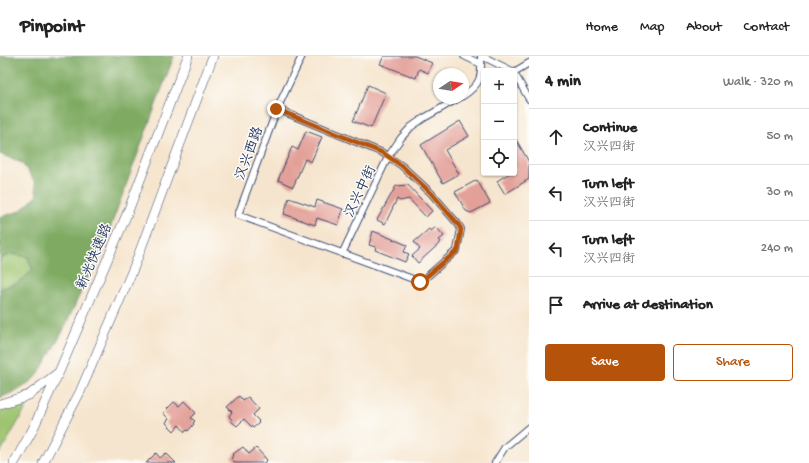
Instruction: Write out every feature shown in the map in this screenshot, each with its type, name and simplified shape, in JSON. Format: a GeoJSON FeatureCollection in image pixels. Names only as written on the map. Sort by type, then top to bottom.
{"type":"FeatureCollection","features":[{"type":"Feature","properties":{"kind":"highway","name":"新光快速路"},"geometry":{"type":"LineString","coordinates":[[14,463],[32,431],[59,372],[127,214],[188,56]]}},
{"type":"Feature","properties":{"kind":"highway"},"geometry":{"type":"LineString","coordinates":[[42,463],[80,392],[134,267],[213,56]]}},
{"type":"Feature","properties":{"kind":"highway"},"geometry":{"type":"LineString","coordinates":[[0,404],[30,395],[59,372]]}},
{"type":"Feature","properties":{"kind":"street","name":"汉兴西路"},"geometry":{"type":"LineString","coordinates":[[302,56],[276,109],[238,215],[342,254]]}},
{"type":"Feature","properties":{"kind":"street"},"geometry":{"type":"LineString","coordinates":[[464,56],[481,64]]}},
{"type":"Feature","properties":{"kind":"street"},"geometry":{"type":"LineString","coordinates":[[469,91],[476,86],[480,80],[482,73],[481,56],[505,68]]}},
{"type":"Feature","properties":{"kind":"street"},"geometry":{"type":"LineString","coordinates":[[517,70],[529,63]]}},
{"type":"Feature","properties":{"kind":"street"},"geometry":{"type":"LineString","coordinates":[[517,79],[529,99]]}},
{"type":"Feature","properties":{"kind":"street","name":"汉兴中街"},"geometry":{"type":"LineString","coordinates":[[342,254],[388,157],[401,138],[411,127],[449,104]]}},
{"type":"Feature","properties":{"kind":"street"},"geometry":{"type":"LineString","coordinates":[[276,109],[376,149],[402,166],[431,193],[461,229],[458,250],[420,282],[342,254]]}},
{"type":"Feature","properties":{"kind":"street"},"geometry":{"type":"LineString","coordinates":[[495,463],[505,448],[529,427]]}},
{"type":"Feature","properties":{"kind":"green space"},"geometry":{"type":"Polygon","coordinates":[[[0,56],[174,56],[109,231],[62,333],[37,376],[22,388],[0,398],[0,289],[17,283],[33,270],[28,257],[12,254],[1,258],[0,262],[0,217],[20,211],[37,196],[35,182],[22,163],[0,154],[0,56]]]}},
{"type":"Feature","properties":{"kind":"green space"},"geometry":{"type":"Polygon","coordinates":[[[12,254],[28,257],[33,271],[17,283],[0,289],[1,258],[12,254]]]}},
{"type":"Feature","properties":{"kind":"green space"},"geometry":{"type":"Polygon","coordinates":[[[32,398],[0,453],[0,410],[32,398]]]}},
{"type":"Feature","properties":{"kind":"building"},"geometry":{"type":"Polygon","coordinates":[[[384,56],[415,56],[432,63],[428,73],[419,69],[416,78],[380,64],[384,56]]]}},
{"type":"Feature","properties":{"kind":"building"},"geometry":{"type":"Polygon","coordinates":[[[368,85],[386,93],[371,128],[353,121],[368,85]]]}},
{"type":"Feature","properties":{"kind":"building"},"geometry":{"type":"Polygon","coordinates":[[[460,121],[469,136],[445,150],[459,174],[443,183],[421,145],[460,121]]]}},
{"type":"Feature","properties":{"kind":"building"},"geometry":{"type":"Polygon","coordinates":[[[306,131],[322,137],[311,162],[305,159],[293,187],[278,180],[292,147],[298,150],[306,131]]]}},
{"type":"Feature","properties":{"kind":"building"},"geometry":{"type":"Polygon","coordinates":[[[517,141],[529,162],[529,179],[505,194],[497,181],[505,176],[517,176],[517,141]]]}},
{"type":"Feature","properties":{"kind":"building"},"geometry":{"type":"Polygon","coordinates":[[[477,180],[490,203],[471,213],[466,211],[455,192],[477,180]]]}},
{"type":"Feature","properties":{"kind":"building"},"geometry":{"type":"Polygon","coordinates":[[[408,185],[432,211],[426,217],[409,199],[400,201],[397,199],[385,224],[377,220],[396,186],[408,185]]]}},
{"type":"Feature","properties":{"kind":"building"},"geometry":{"type":"Polygon","coordinates":[[[289,198],[315,207],[317,200],[343,209],[338,225],[317,218],[315,225],[284,214],[289,198]]]}},
{"type":"Feature","properties":{"kind":"building"},"geometry":{"type":"Polygon","coordinates":[[[436,227],[444,236],[439,240],[441,242],[418,263],[412,256],[420,249],[414,242],[429,229],[431,231],[436,227]]]}},
{"type":"Feature","properties":{"kind":"building"},"geometry":{"type":"Polygon","coordinates":[[[373,231],[407,245],[404,252],[409,254],[405,262],[375,250],[376,247],[369,245],[373,231]]]}},
{"type":"Feature","properties":{"kind":"building"},"geometry":{"type":"Polygon","coordinates":[[[239,396],[243,401],[248,397],[259,409],[253,415],[259,423],[253,428],[244,419],[237,426],[231,421],[232,420],[229,416],[232,412],[227,407],[239,396]]]}},
{"type":"Feature","properties":{"kind":"building"},"geometry":{"type":"Polygon","coordinates":[[[184,401],[196,413],[191,418],[195,421],[193,423],[194,424],[188,431],[187,430],[185,432],[179,425],[174,431],[167,424],[166,422],[169,419],[163,413],[174,402],[179,406],[184,401]]]}},
{"type":"Feature","properties":{"kind":"building"},"geometry":{"type":"Polygon","coordinates":[[[243,447],[249,454],[256,448],[267,460],[264,463],[235,463],[231,458],[234,455],[233,454],[243,447]]]}},
{"type":"Feature","properties":{"kind":"building"},"geometry":{"type":"Polygon","coordinates":[[[156,453],[160,458],[166,453],[176,463],[146,463],[156,453]]]}},
{"type":"Feature","properties":{"kind":"route"},"geometry":{"type":"LineString","coordinates":[[276,109],[383,153],[402,166],[431,193],[458,224],[461,229],[458,250],[420,282]]}}]}
